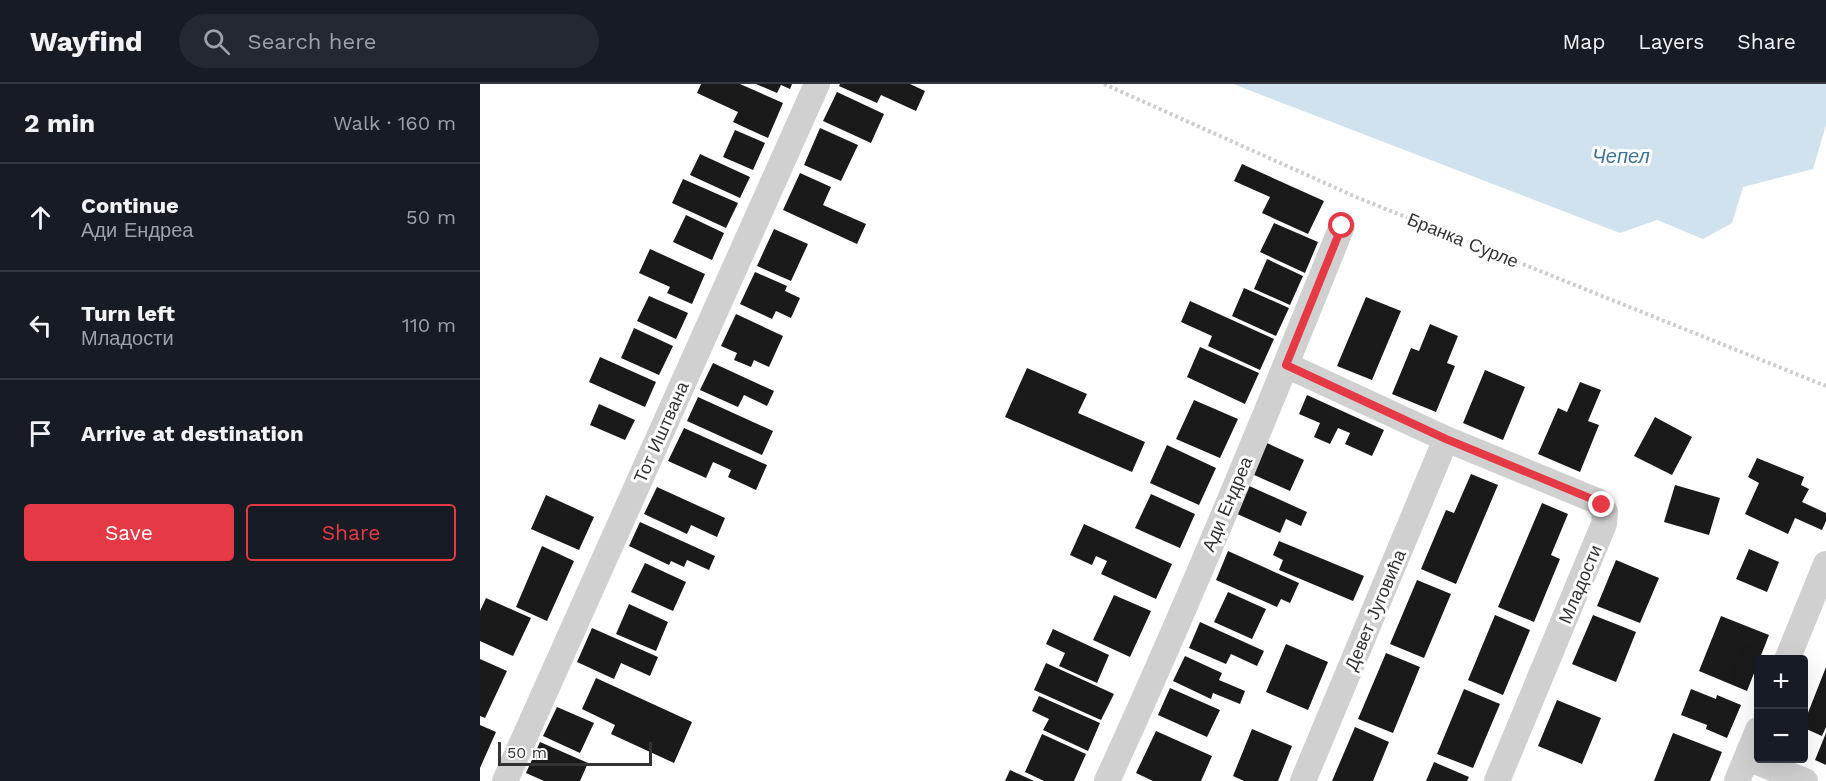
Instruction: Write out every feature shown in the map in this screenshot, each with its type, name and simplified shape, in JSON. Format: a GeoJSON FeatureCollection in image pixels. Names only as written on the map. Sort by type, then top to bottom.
{"type":"FeatureCollection","features":[{"type":"Feature","properties":{"kind":"street","name":"Тот Иштвана"},"geometry":{"type":"LineString","coordinates":[[505,781],[817,84]]}},
{"type":"Feature","properties":{"kind":"street","name":"Ади Ендреа"},"geometry":{"type":"LineString","coordinates":[[1107,781],[1141,707],[1286,365],[1342,226]]}},
{"type":"Feature","properties":{"kind":"street","name":"Младости"},"geometry":{"type":"LineString","coordinates":[[1286,365],[1446,439],[1597,501],[1605,512],[1605,524],[1497,781]]}},
{"type":"Feature","properties":{"kind":"street","name":"Девет Југовића"},"geometry":{"type":"LineString","coordinates":[[1303,781],[1446,439]]}},
{"type":"Feature","properties":{"kind":"street"},"geometry":{"type":"LineString","coordinates":[[1789,655],[1823,578]]}},
{"type":"Feature","properties":{"kind":"street"},"geometry":{"type":"LineString","coordinates":[[1737,781],[1754,740]]}},
{"type":"Feature","properties":{"kind":"street"},"geometry":{"type":"LineString","coordinates":[[1747,758],[1805,781]]}},
{"type":"Feature","properties":{"kind":"path","name":"Бранка Сурле"},"geometry":{"type":"LineString","coordinates":[[1104,84],[1356,197],[1826,387]]}},
{"type":"Feature","properties":{"kind":"water","name":"Чепел"},"geometry":{"type":"Polygon","coordinates":[[[1233,84],[1826,84],[1826,125],[1813,169],[1743,187],[1732,223],[1703,239],[1657,220],[1620,233],[1233,84]]]}},
{"type":"Feature","properties":{"kind":"building"},"geometry":{"type":"Polygon","coordinates":[[[701,84],[740,84],[783,103],[768,138],[733,122],[738,112],[697,93],[701,84]]]}},
{"type":"Feature","properties":{"kind":"building"},"geometry":{"type":"Polygon","coordinates":[[[756,84],[792,84],[790,89],[781,85],[777,93],[756,84]]]}},
{"type":"Feature","properties":{"kind":"building"},"geometry":{"type":"Polygon","coordinates":[[[840,84],[910,84],[925,91],[916,111],[881,95],[877,103],[839,86],[840,84]]]}},
{"type":"Feature","properties":{"kind":"building"},"geometry":{"type":"Polygon","coordinates":[[[837,92],[884,114],[871,143],[823,121],[837,92]]]}},
{"type":"Feature","properties":{"kind":"building"},"geometry":{"type":"Polygon","coordinates":[[[820,128],[858,145],[841,181],[804,165],[820,128]]]}},
{"type":"Feature","properties":{"kind":"building"},"geometry":{"type":"Polygon","coordinates":[[[735,130],[765,143],[753,170],[723,157],[735,130]]]}},
{"type":"Feature","properties":{"kind":"building"},"geometry":{"type":"Polygon","coordinates":[[[700,154],[750,177],[740,198],[690,175],[700,154]]]}},
{"type":"Feature","properties":{"kind":"building"},"geometry":{"type":"Polygon","coordinates":[[[1242,164],[1324,201],[1308,234],[1262,213],[1270,197],[1234,181],[1242,164]]]}},
{"type":"Feature","properties":{"kind":"building"},"geometry":{"type":"Polygon","coordinates":[[[800,173],[831,187],[823,205],[866,224],[857,244],[783,210],[800,173]]]}},
{"type":"Feature","properties":{"kind":"building"},"geometry":{"type":"Polygon","coordinates":[[[683,179],[738,203],[726,228],[672,203],[683,179]]]}},
{"type":"Feature","properties":{"kind":"building"},"geometry":{"type":"Polygon","coordinates":[[[686,215],[724,233],[712,260],[673,242],[686,215]]]}},
{"type":"Feature","properties":{"kind":"building"},"geometry":{"type":"Polygon","coordinates":[[[1274,223],[1318,242],[1305,273],[1260,252],[1274,223]]]}},
{"type":"Feature","properties":{"kind":"building"},"geometry":{"type":"Polygon","coordinates":[[[774,229],[808,244],[791,281],[757,266],[774,229]]]}},
{"type":"Feature","properties":{"kind":"building"},"geometry":{"type":"Polygon","coordinates":[[[650,249],[705,274],[692,304],[667,293],[670,287],[639,273],[650,249]]]}},
{"type":"Feature","properties":{"kind":"building"},"geometry":{"type":"Polygon","coordinates":[[[1267,259],[1303,276],[1290,305],[1254,289],[1267,259]]]}},
{"type":"Feature","properties":{"kind":"building"},"geometry":{"type":"Polygon","coordinates":[[[755,272],[787,286],[785,291],[800,298],[791,318],[776,311],[772,319],[740,304],[755,272]]]}},
{"type":"Feature","properties":{"kind":"building"},"geometry":{"type":"Polygon","coordinates":[[[1244,288],[1289,308],[1276,336],[1232,316],[1244,288]]]}},
{"type":"Feature","properties":{"kind":"building"},"geometry":{"type":"Polygon","coordinates":[[[649,296],[688,313],[676,339],[637,321],[649,296]]]}},
{"type":"Feature","properties":{"kind":"building"},"geometry":{"type":"Polygon","coordinates":[[[1366,297],[1401,311],[1372,380],[1337,366],[1366,297]]]}},
{"type":"Feature","properties":{"kind":"building"},"geometry":{"type":"Polygon","coordinates":[[[1190,301],[1274,339],[1260,370],[1208,346],[1212,336],[1181,322],[1190,301]]]}},
{"type":"Feature","properties":{"kind":"building"},"geometry":{"type":"Polygon","coordinates":[[[736,314],[783,336],[769,367],[754,360],[751,367],[734,360],[737,353],[721,346],[736,314]]]}},
{"type":"Feature","properties":{"kind":"building"},"geometry":{"type":"Polygon","coordinates":[[[1430,324],[1458,336],[1447,363],[1455,366],[1436,412],[1392,394],[1411,348],[1419,351],[1430,324]]]}},
{"type":"Feature","properties":{"kind":"building"},"geometry":{"type":"Polygon","coordinates":[[[634,328],[673,346],[659,375],[621,358],[634,328]]]}},
{"type":"Feature","properties":{"kind":"building"},"geometry":{"type":"Polygon","coordinates":[[[1200,347],[1259,373],[1245,404],[1187,377],[1200,347]]]}},
{"type":"Feature","properties":{"kind":"building"},"geometry":{"type":"Polygon","coordinates":[[[600,357],[656,382],[645,407],[589,382],[600,357]]]}},
{"type":"Feature","properties":{"kind":"building"},"geometry":{"type":"Polygon","coordinates":[[[713,363],[774,391],[767,406],[744,395],[738,407],[700,390],[713,363]]]}},
{"type":"Feature","properties":{"kind":"building"},"geometry":{"type":"Polygon","coordinates":[[[1027,368],[1087,394],[1078,413],[1145,442],[1132,472],[1005,417],[1027,368]]]}},
{"type":"Feature","properties":{"kind":"building"},"geometry":{"type":"Polygon","coordinates":[[[1485,370],[1525,387],[1503,440],[1463,423],[1485,370]]]}},
{"type":"Feature","properties":{"kind":"building"},"geometry":{"type":"Polygon","coordinates":[[[1580,382],[1601,390],[1588,421],[1599,425],[1580,472],[1538,454],[1558,408],[1567,412],[1580,382]]]}},
{"type":"Feature","properties":{"kind":"building"},"geometry":{"type":"Polygon","coordinates":[[[1307,395],[1384,430],[1372,456],[1345,444],[1350,433],[1338,428],[1330,444],[1314,437],[1320,423],[1299,414],[1307,395]]]}},
{"type":"Feature","properties":{"kind":"building"},"geometry":{"type":"Polygon","coordinates":[[[698,397],[773,431],[762,455],[687,421],[698,397]]]}},
{"type":"Feature","properties":{"kind":"building"},"geometry":{"type":"Polygon","coordinates":[[[1194,400],[1238,419],[1220,458],[1176,439],[1194,400]]]}},
{"type":"Feature","properties":{"kind":"building"},"geometry":{"type":"Polygon","coordinates":[[[599,404],[635,420],[625,440],[590,425],[599,404]]]}},
{"type":"Feature","properties":{"kind":"building"},"geometry":{"type":"Polygon","coordinates":[[[1655,417],[1692,437],[1672,475],[1634,456],[1655,417]]]}},
{"type":"Feature","properties":{"kind":"building"},"geometry":{"type":"Polygon","coordinates":[[[684,428],[767,465],[756,490],[728,477],[731,470],[713,462],[706,478],[668,461],[684,428]]]}},
{"type":"Feature","properties":{"kind":"building"},"geometry":{"type":"Polygon","coordinates":[[[1267,443],[1304,460],[1290,491],[1252,474],[1267,443]]]}},
{"type":"Feature","properties":{"kind":"building"},"geometry":{"type":"Polygon","coordinates":[[[1167,445],[1216,468],[1199,505],[1150,483],[1167,445]]]}},
{"type":"Feature","properties":{"kind":"building"},"geometry":{"type":"Polygon","coordinates":[[[1757,458],[1804,477],[1801,485],[1809,489],[1802,502],[1826,513],[1826,521],[1822,530],[1795,518],[1788,534],[1745,514],[1759,483],[1748,477],[1757,458]]]}},
{"type":"Feature","properties":{"kind":"building"},"geometry":{"type":"Polygon","coordinates":[[[1471,474],[1498,485],[1456,584],[1421,569],[1446,510],[1454,513],[1471,474]]]}},
{"type":"Feature","properties":{"kind":"building"},"geometry":{"type":"Polygon","coordinates":[[[1247,485],[1307,512],[1301,526],[1286,519],[1280,533],[1235,513],[1247,485]]]}},
{"type":"Feature","properties":{"kind":"building"},"geometry":{"type":"Polygon","coordinates":[[[1675,485],[1720,498],[1709,535],[1664,522],[1675,485]]]}},
{"type":"Feature","properties":{"kind":"building"},"geometry":{"type":"Polygon","coordinates":[[[657,487],[725,518],[717,537],[691,525],[687,534],[644,514],[657,487]]]}},
{"type":"Feature","properties":{"kind":"building"},"geometry":{"type":"Polygon","coordinates":[[[1151,494],[1195,514],[1180,548],[1135,528],[1151,494]]]}},
{"type":"Feature","properties":{"kind":"building"},"geometry":{"type":"Polygon","coordinates":[[[546,495],[594,517],[579,550],[531,529],[546,495]]]}},
{"type":"Feature","properties":{"kind":"building"},"geometry":{"type":"Polygon","coordinates":[[[1542,503],[1568,514],[1551,555],[1560,559],[1534,622],[1498,607],[1542,503]]]}},
{"type":"Feature","properties":{"kind":"building"},"geometry":{"type":"Polygon","coordinates":[[[640,522],[715,556],[709,570],[687,560],[684,567],[671,561],[669,565],[629,546],[640,522]]]}},
{"type":"Feature","properties":{"kind":"building"},"geometry":{"type":"Polygon","coordinates":[[[1084,524],[1172,564],[1156,599],[1101,574],[1107,561],[1096,556],[1092,565],[1070,555],[1084,524]]]}},
{"type":"Feature","properties":{"kind":"building"},"geometry":{"type":"Polygon","coordinates":[[[1279,541],[1364,576],[1353,601],[1279,570],[1283,560],[1273,555],[1279,541]]]}},
{"type":"Feature","properties":{"kind":"building"},"geometry":{"type":"Polygon","coordinates":[[[542,546],[574,561],[547,621],[516,607],[542,546]]]}},
{"type":"Feature","properties":{"kind":"building"},"geometry":{"type":"Polygon","coordinates":[[[1749,549],[1779,562],[1767,592],[1736,579],[1749,549]]]}},
{"type":"Feature","properties":{"kind":"building"},"geometry":{"type":"Polygon","coordinates":[[[1228,551],[1299,583],[1290,603],[1281,599],[1277,607],[1216,580],[1228,551]]]}},
{"type":"Feature","properties":{"kind":"building"},"geometry":{"type":"Polygon","coordinates":[[[1616,560],[1659,578],[1640,623],[1597,606],[1616,560]]]}},
{"type":"Feature","properties":{"kind":"building"},"geometry":{"type":"Polygon","coordinates":[[[645,563],[686,582],[673,611],[631,592],[645,563]]]}},
{"type":"Feature","properties":{"kind":"building"},"geometry":{"type":"Polygon","coordinates":[[[1417,580],[1451,594],[1424,658],[1390,644],[1417,580]]]}},
{"type":"Feature","properties":{"kind":"building"},"geometry":{"type":"Polygon","coordinates":[[[1228,592],[1266,609],[1252,639],[1214,622],[1228,592]]]}},
{"type":"Feature","properties":{"kind":"building"},"geometry":{"type":"Polygon","coordinates":[[[1114,595],[1151,611],[1130,657],[1093,640],[1114,595]]]}},
{"type":"Feature","properties":{"kind":"building"},"geometry":{"type":"Polygon","coordinates":[[[486,598],[531,618],[513,656],[480,641],[480,611],[486,598]]]}},
{"type":"Feature","properties":{"kind":"building"},"geometry":{"type":"Polygon","coordinates":[[[629,604],[668,622],[656,651],[616,634],[629,604]]]}},
{"type":"Feature","properties":{"kind":"building"},"geometry":{"type":"Polygon","coordinates":[[[1495,615],[1530,630],[1503,695],[1468,680],[1495,615]]]}},
{"type":"Feature","properties":{"kind":"building"},"geometry":{"type":"Polygon","coordinates":[[[1593,615],[1636,632],[1616,682],[1572,664],[1593,615]]]}},
{"type":"Feature","properties":{"kind":"building"},"geometry":{"type":"Polygon","coordinates":[[[1721,616],[1769,635],[1761,655],[1754,655],[1754,673],[1747,691],[1699,671],[1721,616]]]}},
{"type":"Feature","properties":{"kind":"building"},"geometry":{"type":"Polygon","coordinates":[[[1200,622],[1264,651],[1257,666],[1231,654],[1226,664],[1189,648],[1200,622]]]}},
{"type":"Feature","properties":{"kind":"building"},"geometry":{"type":"Polygon","coordinates":[[[592,628],[658,657],[650,676],[621,663],[614,679],[577,662],[592,628]]]}},
{"type":"Feature","properties":{"kind":"building"},"geometry":{"type":"Polygon","coordinates":[[[1053,629],[1109,655],[1097,683],[1059,666],[1065,653],[1046,644],[1053,629]]]}},
{"type":"Feature","properties":{"kind":"building"},"geometry":{"type":"Polygon","coordinates":[[[1286,644],[1328,662],[1308,710],[1266,692],[1286,644]]]}},
{"type":"Feature","properties":{"kind":"building"},"geometry":{"type":"Polygon","coordinates":[[[1386,653],[1420,667],[1393,733],[1358,719],[1386,653]]]}},
{"type":"Feature","properties":{"kind":"building"},"geometry":{"type":"Polygon","coordinates":[[[1185,656],[1222,673],[1219,680],[1245,691],[1240,704],[1213,693],[1211,699],[1173,681],[1185,656]]]}},
{"type":"Feature","properties":{"kind":"building"},"geometry":{"type":"Polygon","coordinates":[[[480,659],[507,671],[485,718],[480,716],[480,659]]]}},
{"type":"Feature","properties":{"kind":"building"},"geometry":{"type":"Polygon","coordinates":[[[1046,663],[1114,694],[1101,720],[1034,690],[1046,663]]]}},
{"type":"Feature","properties":{"kind":"building"},"geometry":{"type":"Polygon","coordinates":[[[1826,667],[1826,727],[1822,736],[1808,730],[1808,713],[1826,667]]]}},
{"type":"Feature","properties":{"kind":"building"},"geometry":{"type":"Polygon","coordinates":[[[596,678],[692,722],[674,763],[611,734],[615,725],[582,709],[596,678]]]}},
{"type":"Feature","properties":{"kind":"building"},"geometry":{"type":"Polygon","coordinates":[[[1170,688],[1220,710],[1207,737],[1158,715],[1170,688]]]}},
{"type":"Feature","properties":{"kind":"building"},"geometry":{"type":"Polygon","coordinates":[[[1464,689],[1500,704],[1473,768],[1437,754],[1464,689]]]}},
{"type":"Feature","properties":{"kind":"building"},"geometry":{"type":"Polygon","coordinates":[[[1691,689],[1716,699],[1717,695],[1741,705],[1727,738],[1706,729],[1707,725],[1681,715],[1691,689]]]}},
{"type":"Feature","properties":{"kind":"building"},"geometry":{"type":"Polygon","coordinates":[[[1039,696],[1100,723],[1088,751],[1043,730],[1049,719],[1032,711],[1039,696]]]}},
{"type":"Feature","properties":{"kind":"building"},"geometry":{"type":"Polygon","coordinates":[[[1557,700],[1601,718],[1582,764],[1538,746],[1557,700]]]}},
{"type":"Feature","properties":{"kind":"building"},"geometry":{"type":"Polygon","coordinates":[[[557,707],[594,723],[580,753],[543,736],[557,707]]]}},
{"type":"Feature","properties":{"kind":"building"},"geometry":{"type":"Polygon","coordinates":[[[480,725],[496,732],[480,768],[480,725]]]}},
{"type":"Feature","properties":{"kind":"building"},"geometry":{"type":"Polygon","coordinates":[[[1355,727],[1389,742],[1373,781],[1332,781],[1355,727]]]}},
{"type":"Feature","properties":{"kind":"building"},"geometry":{"type":"Polygon","coordinates":[[[1252,729],[1292,746],[1278,781],[1244,781],[1233,776],[1252,729]]]}},
{"type":"Feature","properties":{"kind":"building"},"geometry":{"type":"Polygon","coordinates":[[[1156,731],[1212,756],[1201,781],[1153,781],[1136,773],[1156,731]]]}},
{"type":"Feature","properties":{"kind":"building"},"geometry":{"type":"Polygon","coordinates":[[[1673,733],[1722,752],[1710,781],[1654,781],[1673,733]]]}},
{"type":"Feature","properties":{"kind":"building"},"geometry":{"type":"Polygon","coordinates":[[[1826,733],[1826,765],[1815,760],[1826,733]]]}},
{"type":"Feature","properties":{"kind":"building"},"geometry":{"type":"Polygon","coordinates":[[[1042,734],[1086,754],[1074,781],[1044,781],[1025,772],[1042,734]]]}},
{"type":"Feature","properties":{"kind":"building"},"geometry":{"type":"Polygon","coordinates":[[[540,742],[588,763],[580,781],[544,781],[526,773],[540,742]]]}},
{"type":"Feature","properties":{"kind":"building"},"geometry":{"type":"Polygon","coordinates":[[[1434,762],[1469,777],[1467,781],[1426,781],[1434,762]]]}},
{"type":"Feature","properties":{"kind":"building"},"geometry":{"type":"Polygon","coordinates":[[[1010,770],[1034,781],[1005,781],[1010,770]]]}},
{"type":"Feature","properties":{"kind":"route"},"geometry":{"type":"LineString","coordinates":[[1342,226],[1286,365],[1446,439],[1602,505]]}}]}
